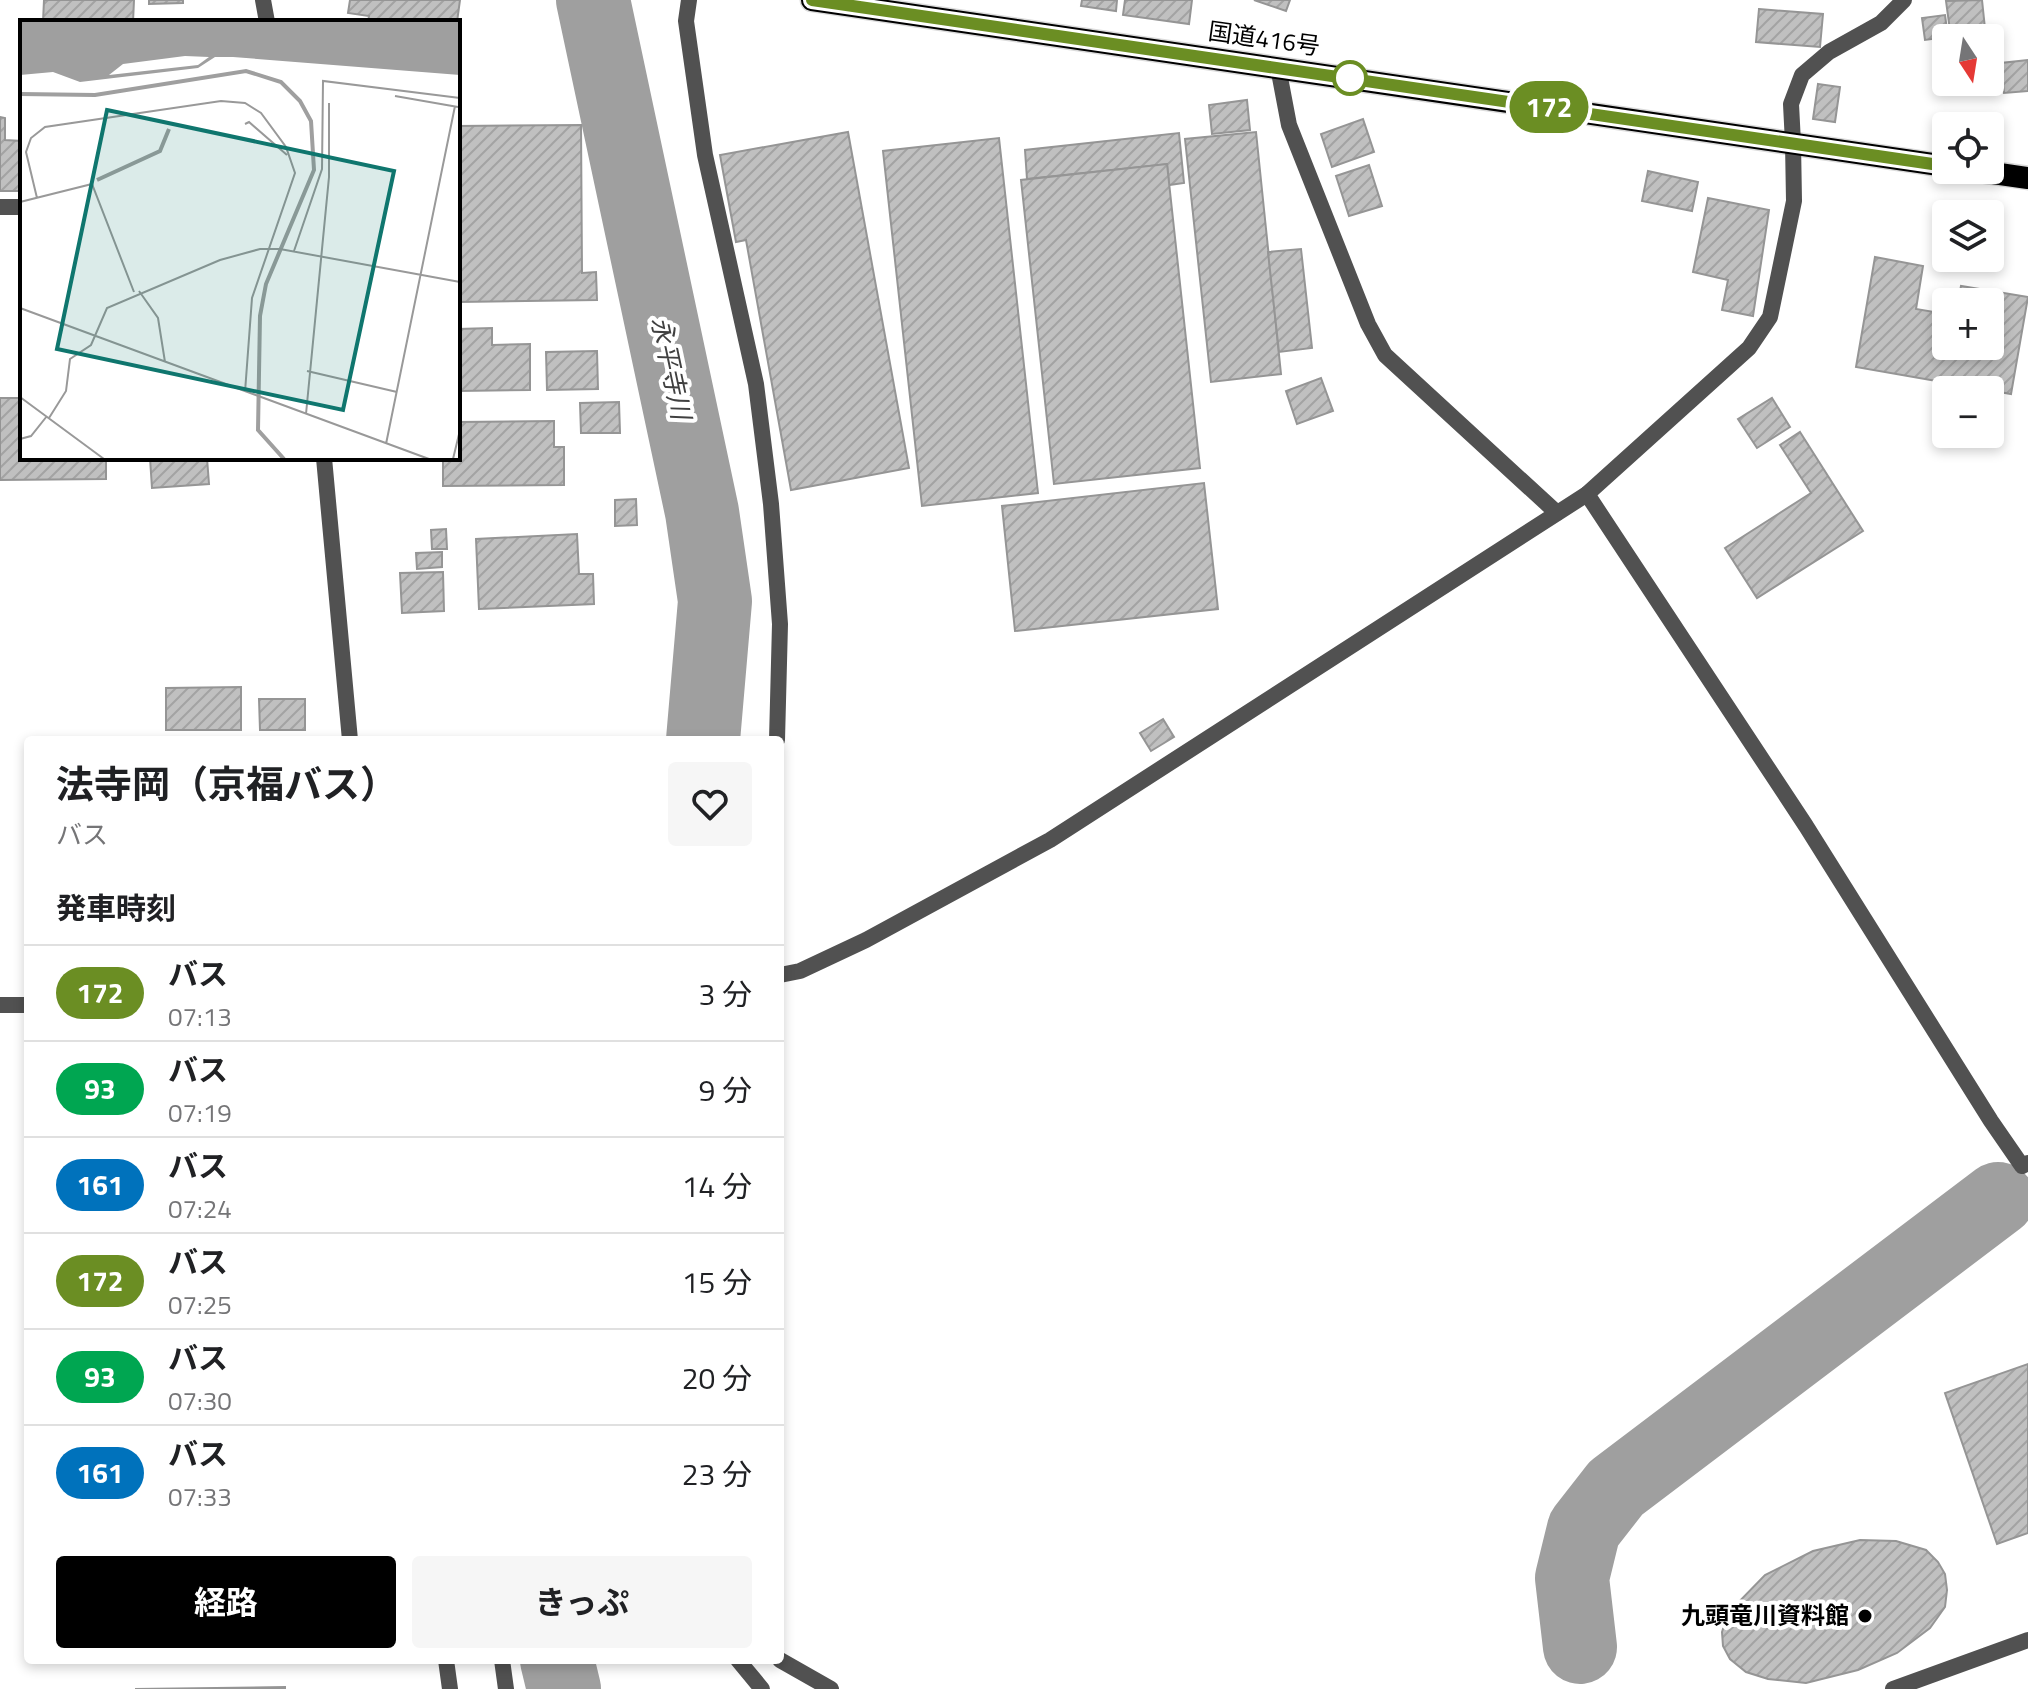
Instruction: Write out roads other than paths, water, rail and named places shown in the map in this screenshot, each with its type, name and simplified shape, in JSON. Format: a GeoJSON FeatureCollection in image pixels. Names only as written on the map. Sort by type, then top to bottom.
{"type":"FeatureCollection","features":[{"type":"Feature","properties":{"kind":"highway","name":"国道416号"},"geometry":{"type":"LineString","coordinates":[[812,0],[1932,164]]}},
{"type":"Feature","properties":{"kind":"highway"},"geometry":{"type":"LineString","coordinates":[[2004,175],[2028,178]]}},
{"type":"Feature","properties":{"kind":"street"},"geometry":{"type":"LineString","coordinates":[[263,0],[267,20]]}},
{"type":"Feature","properties":{"kind":"street"},"geometry":{"type":"LineString","coordinates":[[689,0],[686,21],[705,155],[756,384],[771,504],[780,624],[777,736]]}},
{"type":"Feature","properties":{"kind":"street"},"geometry":{"type":"LineString","coordinates":[[784,974],[800,971],[866,940],[1050,840],[1587,494],[1749,348],[1770,317],[1794,201],[1791,104],[1802,75],[1829,52],[1881,23],[1904,0]]}},
{"type":"Feature","properties":{"kind":"street"},"geometry":{"type":"LineString","coordinates":[[1278,67],[1289,125],[1368,324],[1385,355],[1557,513]]}},
{"type":"Feature","properties":{"kind":"street"},"geometry":{"type":"LineString","coordinates":[[324,460],[350,736]]}},
{"type":"Feature","properties":{"kind":"street"},"geometry":{"type":"LineString","coordinates":[[1587,494],[1806,826],[1991,1121],[2022,1166],[2028,1163]]}},
{"type":"Feature","properties":{"kind":"street"},"geometry":{"type":"LineString","coordinates":[[0,1005],[24,1005]]}},
{"type":"Feature","properties":{"kind":"street"},"geometry":{"type":"LineString","coordinates":[[1893,1689],[2028,1640]]}},
{"type":"Feature","properties":{"kind":"street"},"geometry":{"type":"LineString","coordinates":[[784,1662],[831,1689]]}},
{"type":"Feature","properties":{"kind":"street"},"geometry":{"type":"LineString","coordinates":[[447,1664],[450,1689]]}},
{"type":"Feature","properties":{"kind":"street"},"geometry":{"type":"LineString","coordinates":[[503,1664],[506,1689]]}},
{"type":"Feature","properties":{"kind":"street"},"geometry":{"type":"LineString","coordinates":[[741,1664],[762,1689]]}},
{"type":"Feature","properties":{"kind":"waterway","name":"永平寺川"},"geometry":{"type":"LineString","coordinates":[[593,0],[702,512],[715,601],[703,736]]}},
{"type":"Feature","properties":{"kind":"waterway"},"geometry":{"type":"LineString","coordinates":[[1580,1647],[1572,1578],[1584,1529],[1616,1488],[1998,1199]]}},
{"type":"Feature","properties":{"kind":"waterway","name":"永平寺川"},"geometry":{"type":"LineString","coordinates":[[558,1664],[564,1689]]}},
{"type":"Feature","properties":{"kind":"place","name":"九頭竜川資料館"},"geometry":{"type":"Point","coordinates":[1865,1616]}}]}
